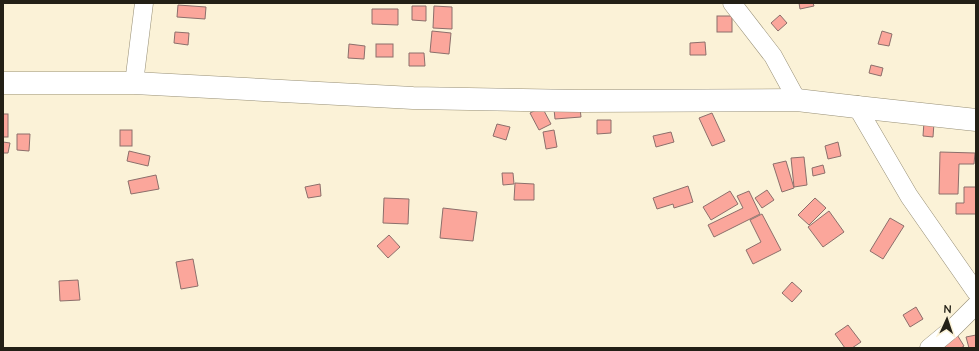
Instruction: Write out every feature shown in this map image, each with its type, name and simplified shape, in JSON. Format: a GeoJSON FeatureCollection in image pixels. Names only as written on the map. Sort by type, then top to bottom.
{"type":"FeatureCollection","features":[{"type":"Feature","properties":{"kind":"main road"},"geometry":{"type":"LineString","coordinates":[[3,83],[134,83],[413,98],[580,101],[797,100],[976,120]]}},
{"type":"Feature","properties":{"kind":"street"},"geometry":{"type":"LineString","coordinates":[[134,83],[144,3]]}},
{"type":"Feature","properties":{"kind":"street"},"geometry":{"type":"LineString","coordinates":[[732,3],[773,56],[797,100]]}},
{"type":"Feature","properties":{"kind":"street"},"geometry":{"type":"LineString","coordinates":[[857,107],[909,196],[976,292]]}},
{"type":"Feature","properties":{"kind":"street"},"geometry":{"type":"LineString","coordinates":[[929,348],[952,329],[976,305]]}},
{"type":"Feature","properties":{"kind":"building"},"geometry":{"type":"Polygon","coordinates":[[[799,3],[813,3],[814,6],[800,9],[799,3]]]}},
{"type":"Feature","properties":{"kind":"building"},"geometry":{"type":"Polygon","coordinates":[[[178,5],[206,7],[205,19],[177,17],[178,5]]]}},
{"type":"Feature","properties":{"kind":"building"},"geometry":{"type":"Polygon","coordinates":[[[412,6],[426,6],[426,21],[412,20],[412,6]]]}},
{"type":"Feature","properties":{"kind":"building"},"geometry":{"type":"Polygon","coordinates":[[[434,6],[452,7],[452,29],[433,28],[434,6]]]}},
{"type":"Feature","properties":{"kind":"building"},"geometry":{"type":"Polygon","coordinates":[[[372,9],[398,9],[398,25],[372,24],[372,9]]]}},
{"type":"Feature","properties":{"kind":"building"},"geometry":{"type":"Polygon","coordinates":[[[780,15],[787,23],[778,31],[771,23],[780,15]]]}},
{"type":"Feature","properties":{"kind":"building"},"geometry":{"type":"Polygon","coordinates":[[[717,16],[732,16],[732,32],[717,32],[717,16]]]}},
{"type":"Feature","properties":{"kind":"building"},"geometry":{"type":"Polygon","coordinates":[[[432,31],[451,33],[449,54],[430,52],[432,31]]]}},
{"type":"Feature","properties":{"kind":"building"},"geometry":{"type":"Polygon","coordinates":[[[882,31],[892,34],[889,46],[878,44],[882,31]]]}},
{"type":"Feature","properties":{"kind":"building"},"geometry":{"type":"Polygon","coordinates":[[[175,32],[189,33],[188,45],[174,43],[175,32]]]}},
{"type":"Feature","properties":{"kind":"building"},"geometry":{"type":"Polygon","coordinates":[[[705,42],[706,55],[690,55],[690,43],[705,42]]]}},
{"type":"Feature","properties":{"kind":"building"},"geometry":{"type":"Polygon","coordinates":[[[349,44],[365,46],[364,59],[348,58],[349,44]]]}},
{"type":"Feature","properties":{"kind":"building"},"geometry":{"type":"Polygon","coordinates":[[[376,44],[393,44],[393,57],[376,57],[376,44]]]}},
{"type":"Feature","properties":{"kind":"building"},"geometry":{"type":"Polygon","coordinates":[[[409,53],[424,53],[425,66],[409,66],[409,53]]]}},
{"type":"Feature","properties":{"kind":"building"},"geometry":{"type":"Polygon","coordinates":[[[871,65],[883,68],[881,76],[869,73],[871,65]]]}},
{"type":"Feature","properties":{"kind":"building"},"geometry":{"type":"Polygon","coordinates":[[[542,107],[551,124],[539,130],[530,113],[542,107]]]}},
{"type":"Feature","properties":{"kind":"building"},"geometry":{"type":"Polygon","coordinates":[[[580,108],[581,117],[555,119],[554,109],[580,108]]]}},
{"type":"Feature","properties":{"kind":"building"},"geometry":{"type":"Polygon","coordinates":[[[712,113],[725,141],[712,146],[699,118],[712,113]]]}},
{"type":"Feature","properties":{"kind":"building"},"geometry":{"type":"Polygon","coordinates":[[[3,114],[8,114],[8,137],[3,137],[3,114]]]}},
{"type":"Feature","properties":{"kind":"building"},"geometry":{"type":"Polygon","coordinates":[[[597,120],[611,120],[611,133],[597,134],[597,120]]]}},
{"type":"Feature","properties":{"kind":"building"},"geometry":{"type":"Polygon","coordinates":[[[924,122],[934,123],[933,137],[923,136],[924,122]]]}},
{"type":"Feature","properties":{"kind":"building"},"geometry":{"type":"Polygon","coordinates":[[[497,124],[510,127],[506,140],[493,136],[497,124]]]}},
{"type":"Feature","properties":{"kind":"building"},"geometry":{"type":"Polygon","coordinates":[[[120,130],[132,130],[132,146],[120,146],[120,130]]]}},
{"type":"Feature","properties":{"kind":"building"},"geometry":{"type":"Polygon","coordinates":[[[554,130],[557,147],[546,149],[543,132],[554,130]]]}},
{"type":"Feature","properties":{"kind":"building"},"geometry":{"type":"Polygon","coordinates":[[[671,132],[674,142],[656,147],[653,136],[671,132]]]}},
{"type":"Feature","properties":{"kind":"building"},"geometry":{"type":"Polygon","coordinates":[[[17,134],[30,134],[29,151],[17,150],[17,134]]]}},
{"type":"Feature","properties":{"kind":"building"},"geometry":{"type":"Polygon","coordinates":[[[3,142],[10,143],[8,153],[3,153],[3,142]]]}},
{"type":"Feature","properties":{"kind":"building"},"geometry":{"type":"Polygon","coordinates":[[[838,142],[841,156],[828,159],[825,146],[838,142]]]}},
{"type":"Feature","properties":{"kind":"building"},"geometry":{"type":"Polygon","coordinates":[[[129,151],[150,156],[148,166],[127,161],[129,151]]]}},
{"type":"Feature","properties":{"kind":"building"},"geometry":{"type":"Polygon","coordinates":[[[940,152],[975,153],[974,164],[959,164],[958,194],[939,194],[940,152]]]}},
{"type":"Feature","properties":{"kind":"building"},"geometry":{"type":"Polygon","coordinates":[[[804,157],[807,185],[794,187],[791,158],[804,157]]]}},
{"type":"Feature","properties":{"kind":"building"},"geometry":{"type":"Polygon","coordinates":[[[786,161],[794,188],[782,192],[773,164],[786,161]]]}},
{"type":"Feature","properties":{"kind":"building"},"geometry":{"type":"Polygon","coordinates":[[[823,165],[825,173],[813,176],[812,168],[823,165]]]}},
{"type":"Feature","properties":{"kind":"building"},"geometry":{"type":"Polygon","coordinates":[[[502,173],[513,173],[514,184],[503,185],[502,173]]]}},
{"type":"Feature","properties":{"kind":"building"},"geometry":{"type":"Polygon","coordinates":[[[156,175],[159,189],[131,194],[128,181],[156,175]]]}},
{"type":"Feature","properties":{"kind":"building"},"geometry":{"type":"Polygon","coordinates":[[[515,183],[534,184],[534,200],[514,200],[515,183]]]}},
{"type":"Feature","properties":{"kind":"building"},"geometry":{"type":"Polygon","coordinates":[[[320,184],[321,196],[308,198],[305,187],[320,184]]]}},
{"type":"Feature","properties":{"kind":"building"},"geometry":{"type":"Polygon","coordinates":[[[688,186],[693,202],[674,208],[673,204],[657,209],[653,198],[688,186]]]}},
{"type":"Feature","properties":{"kind":"building"},"geometry":{"type":"Polygon","coordinates":[[[964,187],[976,187],[976,214],[956,214],[956,203],[964,203],[964,187]]]}},
{"type":"Feature","properties":{"kind":"building"},"geometry":{"type":"Polygon","coordinates":[[[767,190],[774,200],[762,208],[755,198],[767,190]]]}},
{"type":"Feature","properties":{"kind":"building"},"geometry":{"type":"Polygon","coordinates":[[[730,191],[738,204],[711,220],[703,207],[730,191]]]}},
{"type":"Feature","properties":{"kind":"building"},"geometry":{"type":"Polygon","coordinates":[[[749,191],[760,214],[714,237],[708,225],[743,208],[737,196],[749,191]]]}},
{"type":"Feature","properties":{"kind":"building"},"geometry":{"type":"Polygon","coordinates":[[[384,198],[409,199],[408,224],[383,223],[384,198]]]}},
{"type":"Feature","properties":{"kind":"building"},"geometry":{"type":"Polygon","coordinates":[[[815,198],[826,208],[809,225],[798,215],[815,198]]]}},
{"type":"Feature","properties":{"kind":"building"},"geometry":{"type":"Polygon","coordinates":[[[443,208],[477,212],[473,241],[440,238],[443,208]]]}},
{"type":"Feature","properties":{"kind":"building"},"geometry":{"type":"Polygon","coordinates":[[[829,211],[844,232],[823,247],[808,227],[829,211]]]}},
{"type":"Feature","properties":{"kind":"building"},"geometry":{"type":"Polygon","coordinates":[[[762,214],[781,250],[753,264],[746,250],[761,242],[750,220],[762,214]]]}},
{"type":"Feature","properties":{"kind":"building"},"geometry":{"type":"Polygon","coordinates":[[[890,218],[904,226],[883,259],[870,251],[890,218]]]}},
{"type":"Feature","properties":{"kind":"building"},"geometry":{"type":"Polygon","coordinates":[[[389,235],[400,247],[388,258],[377,246],[389,235]]]}},
{"type":"Feature","properties":{"kind":"building"},"geometry":{"type":"Polygon","coordinates":[[[193,259],[198,286],[181,289],[176,262],[193,259]]]}},
{"type":"Feature","properties":{"kind":"building"},"geometry":{"type":"Polygon","coordinates":[[[78,280],[80,300],[60,301],[59,281],[78,280]]]}},
{"type":"Feature","properties":{"kind":"building"},"geometry":{"type":"Polygon","coordinates":[[[792,282],[802,291],[792,302],[782,293],[792,282]]]}},
{"type":"Feature","properties":{"kind":"building"},"geometry":{"type":"Polygon","coordinates":[[[916,307],[923,319],[910,327],[903,315],[916,307]]]}},
{"type":"Feature","properties":{"kind":"building"},"geometry":{"type":"Polygon","coordinates":[[[848,325],[861,342],[852,348],[845,348],[835,334],[848,325]]]}},
{"type":"Feature","properties":{"kind":"building"},"geometry":{"type":"Polygon","coordinates":[[[956,333],[964,346],[961,348],[942,348],[956,333]]]}},
{"type":"Feature","properties":{"kind":"building"},"geometry":{"type":"Polygon","coordinates":[[[976,335],[976,348],[969,348],[966,337],[976,335]]]}}]}
